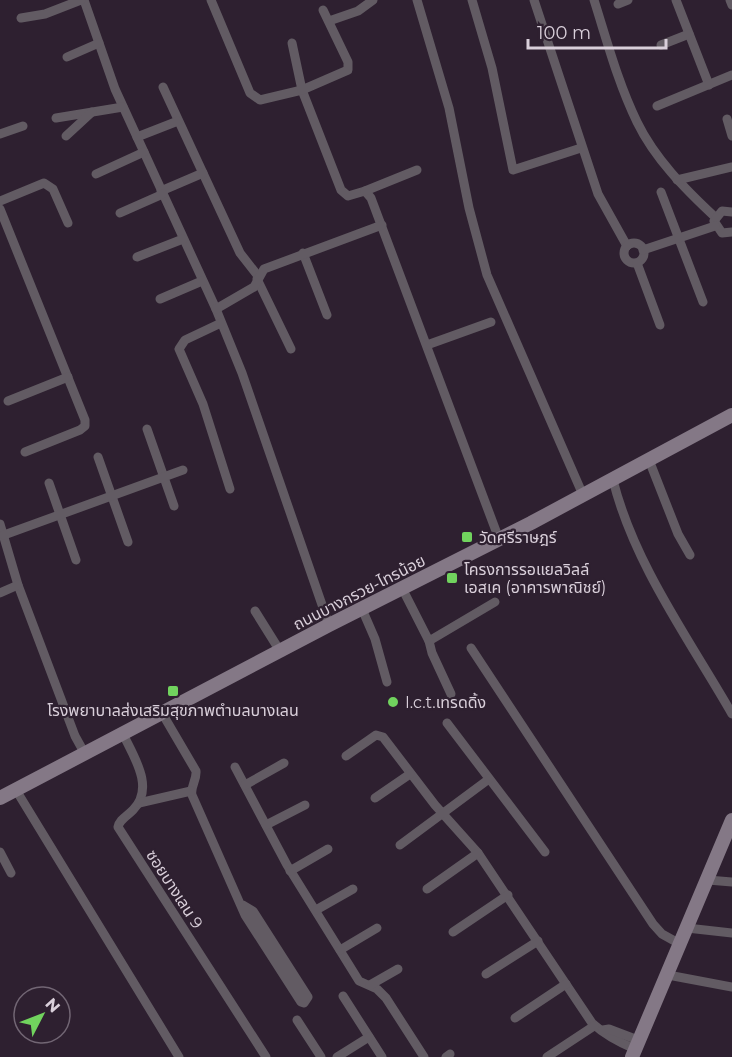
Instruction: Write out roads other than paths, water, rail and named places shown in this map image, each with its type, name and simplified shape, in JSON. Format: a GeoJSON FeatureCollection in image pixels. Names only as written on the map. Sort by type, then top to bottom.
{"type":"FeatureCollection","features":[{"type":"Feature","properties":{"kind":"main road","name":"ถนนบางกรวย-ไทรน้อย"},"geometry":{"type":"LineString","coordinates":[[0,798],[329,625],[613,480],[732,415]]}},
{"type":"Feature","properties":{"kind":"main road"},"geometry":{"type":"LineString","coordinates":[[635,1049],[731,824]]}},
{"type":"Feature","properties":{"kind":"street"},"geometry":{"type":"LineString","coordinates":[[21,18],[45,14],[82,0],[123,107],[216,309],[242,373],[329,625]]}},
{"type":"Feature","properties":{"kind":"street"},"geometry":{"type":"LineString","coordinates":[[211,0],[254,98],[260,100],[302,90],[348,70],[348,62],[323,10]]}},
{"type":"Feature","properties":{"kind":"street"},"geometry":{"type":"LineString","coordinates":[[329,21],[358,11],[373,0]]}},
{"type":"Feature","properties":{"kind":"street"},"geometry":{"type":"LineString","coordinates":[[417,0],[449,108],[469,208],[488,275],[584,495]]}},
{"type":"Feature","properties":{"kind":"street"},"geometry":{"type":"LineString","coordinates":[[472,0],[492,68],[513,170],[581,148]]}},
{"type":"Feature","properties":{"kind":"street"},"geometry":{"type":"LineString","coordinates":[[534,0],[598,195],[627,246]]}},
{"type":"Feature","properties":{"kind":"street"},"geometry":{"type":"LineString","coordinates":[[594,0],[618,77],[638,123],[660,159],[722,233],[732,232]]}},
{"type":"Feature","properties":{"kind":"street"},"geometry":{"type":"LineString","coordinates":[[618,4],[628,0]]}},
{"type":"Feature","properties":{"kind":"street"},"geometry":{"type":"LineString","coordinates":[[676,0],[709,85]]}},
{"type":"Feature","properties":{"kind":"street"},"geometry":{"type":"LineString","coordinates":[[730,0],[732,5]]}},
{"type":"Feature","properties":{"kind":"street"},"geometry":{"type":"LineString","coordinates":[[661,45],[689,34]]}},
{"type":"Feature","properties":{"kind":"street"},"geometry":{"type":"LineString","coordinates":[[67,57],[99,42]]}},
{"type":"Feature","properties":{"kind":"street"},"geometry":{"type":"LineString","coordinates":[[292,42],[302,90],[341,190],[348,196],[417,170]]}},
{"type":"Feature","properties":{"kind":"street"},"geometry":{"type":"LineString","coordinates":[[657,106],[732,75]]}},
{"type":"Feature","properties":{"kind":"street"},"geometry":{"type":"LineString","coordinates":[[163,87],[240,253],[257,278],[291,349]]}},
{"type":"Feature","properties":{"kind":"street"},"geometry":{"type":"LineString","coordinates":[[57,118],[123,107]]}},
{"type":"Feature","properties":{"kind":"street"},"geometry":{"type":"LineString","coordinates":[[66,136],[92,112]]}},
{"type":"Feature","properties":{"kind":"street"},"geometry":{"type":"LineString","coordinates":[[727,119],[732,136]]}},
{"type":"Feature","properties":{"kind":"street"},"geometry":{"type":"LineString","coordinates":[[137,136],[178,120]]}},
{"type":"Feature","properties":{"kind":"street"},"geometry":{"type":"LineString","coordinates":[[0,134],[23,126]]}},
{"type":"Feature","properties":{"kind":"street"},"geometry":{"type":"LineString","coordinates":[[96,174],[144,152]]}},
{"type":"Feature","properties":{"kind":"street"},"geometry":{"type":"LineString","coordinates":[[677,180],[732,167]]}},
{"type":"Feature","properties":{"kind":"street"},"geometry":{"type":"LineString","coordinates":[[120,213],[203,173]]}},
{"type":"Feature","properties":{"kind":"street"},"geometry":{"type":"LineString","coordinates":[[0,201],[44,183],[52,189],[68,223]]}},
{"type":"Feature","properties":{"kind":"street"},"geometry":{"type":"LineString","coordinates":[[365,191],[371,198],[382,225],[499,539]]}},
{"type":"Feature","properties":{"kind":"street"},"geometry":{"type":"LineString","coordinates":[[661,192],[703,302]]}},
{"type":"Feature","properties":{"kind":"street"},"geometry":{"type":"LineString","coordinates":[[0,209],[85,420],[85,426],[25,452]]}},
{"type":"Feature","properties":{"kind":"street"},"geometry":{"type":"LineString","coordinates":[[643,250],[679,238],[715,222],[722,211],[732,212]]}},
{"type":"Feature","properties":{"kind":"street"},"geometry":{"type":"LineString","coordinates":[[216,309],[249,291],[264,269],[382,225]]}},
{"type":"Feature","properties":{"kind":"street"},"geometry":{"type":"LineString","coordinates":[[137,257],[183,239]]}},
{"type":"Feature","properties":{"kind":"street"},"geometry":{"type":"LineString","coordinates":[[627,246],[638,244],[643,250],[643,258],[637,263]]}},
{"type":"Feature","properties":{"kind":"street"},"geometry":{"type":"LineString","coordinates":[[627,246],[624,253],[626,260],[637,263]]}},
{"type":"Feature","properties":{"kind":"street"},"geometry":{"type":"LineString","coordinates":[[303,253],[327,315]]}},
{"type":"Feature","properties":{"kind":"street"},"geometry":{"type":"LineString","coordinates":[[637,263],[660,325]]}},
{"type":"Feature","properties":{"kind":"street"},"geometry":{"type":"LineString","coordinates":[[160,299],[202,281]]}},
{"type":"Feature","properties":{"kind":"street"},"geometry":{"type":"LineString","coordinates":[[427,345],[491,322]]}},
{"type":"Feature","properties":{"kind":"street"},"geometry":{"type":"LineString","coordinates":[[221,323],[185,340],[179,349],[203,404],[230,489]]}},
{"type":"Feature","properties":{"kind":"street"},"geometry":{"type":"LineString","coordinates":[[8,401],[68,377]]}},
{"type":"Feature","properties":{"kind":"street"},"geometry":{"type":"LineString","coordinates":[[147,429],[174,506]]}},
{"type":"Feature","properties":{"kind":"street"},"geometry":{"type":"LineString","coordinates":[[98,457],[128,542]]}},
{"type":"Feature","properties":{"kind":"street"},"geometry":{"type":"LineString","coordinates":[[649,460],[678,534],[690,555]]}},
{"type":"Feature","properties":{"kind":"street"},"geometry":{"type":"LineString","coordinates":[[4,535],[183,470]]}},
{"type":"Feature","properties":{"kind":"street"},"geometry":{"type":"LineString","coordinates":[[613,480],[620,506],[648,569],[732,714]]}},
{"type":"Feature","properties":{"kind":"street"},"geometry":{"type":"LineString","coordinates":[[49,483],[76,560]]}},
{"type":"Feature","properties":{"kind":"street"},"geometry":{"type":"LineString","coordinates":[[0,524],[18,585],[75,736],[85,754]]}},
{"type":"Feature","properties":{"kind":"street"},"geometry":{"type":"LineString","coordinates":[[0,592],[18,585]]}},
{"type":"Feature","properties":{"kind":"street"},"geometry":{"type":"LineString","coordinates":[[402,588],[429,640],[432,653],[451,694]]}},
{"type":"Feature","properties":{"kind":"street"},"geometry":{"type":"LineString","coordinates":[[429,640],[495,602]]}},
{"type":"Feature","properties":{"kind":"street"},"geometry":{"type":"LineString","coordinates":[[362,609],[387,682]]}},
{"type":"Feature","properties":{"kind":"street"},"geometry":{"type":"LineString","coordinates":[[255,610],[280,651]]}},
{"type":"Feature","properties":{"kind":"street"},"geometry":{"type":"LineString","coordinates":[[471,648],[653,924],[662,934],[680,944]]}},
{"type":"Feature","properties":{"kind":"street"},"geometry":{"type":"LineString","coordinates":[[162,713],[196,771],[197,777],[191,791],[243,905],[245,915],[301,1002],[304,1003],[308,997],[253,911],[243,905]]}},
{"type":"Feature","properties":{"kind":"street"},"geometry":{"type":"LineString","coordinates":[[447,723],[545,852]]}},
{"type":"Feature","properties":{"kind":"street"},"geometry":{"type":"LineString","coordinates":[[123,734],[143,783],[139,803],[191,791]]}},
{"type":"Feature","properties":{"kind":"street"},"geometry":{"type":"LineString","coordinates":[[346,756],[380,735],[443,814],[478,853],[598,1028],[606,1036],[635,1049]]}},
{"type":"Feature","properties":{"kind":"street"},"geometry":{"type":"LineString","coordinates":[[244,785],[284,763]]}},
{"type":"Feature","properties":{"kind":"street"},"geometry":{"type":"LineString","coordinates":[[235,767],[290,871],[359,981],[370,985],[386,998],[424,1057]]}},
{"type":"Feature","properties":{"kind":"street"},"geometry":{"type":"LineString","coordinates":[[375,798],[410,774]]}},
{"type":"Feature","properties":{"kind":"street"},"geometry":{"type":"LineString","coordinates":[[400,845],[489,779]]}},
{"type":"Feature","properties":{"kind":"street"},"geometry":{"type":"LineString","coordinates":[[16,790],[178,1057]]}},
{"type":"Feature","properties":{"kind":"street","name":"ซอยบางเลน 9"},"geometry":{"type":"LineString","coordinates":[[139,803],[120,821],[118,827],[266,1057]]}},
{"type":"Feature","properties":{"kind":"street"},"geometry":{"type":"LineString","coordinates":[[266,825],[305,805]]}},
{"type":"Feature","properties":{"kind":"street"},"geometry":{"type":"LineString","coordinates":[[290,871],[328,849]]}},
{"type":"Feature","properties":{"kind":"street"},"geometry":{"type":"LineString","coordinates":[[0,852],[11,873]]}},
{"type":"Feature","properties":{"kind":"street"},"geometry":{"type":"LineString","coordinates":[[427,889],[478,853]]}},
{"type":"Feature","properties":{"kind":"street"},"geometry":{"type":"LineString","coordinates":[[708,880],[732,882]]}},
{"type":"Feature","properties":{"kind":"street"},"geometry":{"type":"LineString","coordinates":[[316,910],[353,889]]}},
{"type":"Feature","properties":{"kind":"street"},"geometry":{"type":"LineString","coordinates":[[453,932],[508,895]]}},
{"type":"Feature","properties":{"kind":"street"},"geometry":{"type":"LineString","coordinates":[[340,950],[377,928]]}},
{"type":"Feature","properties":{"kind":"street"},"geometry":{"type":"LineString","coordinates":[[687,928],[732,933]]}},
{"type":"Feature","properties":{"kind":"street"},"geometry":{"type":"LineString","coordinates":[[486,974],[538,941]]}},
{"type":"Feature","properties":{"kind":"street"},"geometry":{"type":"LineString","coordinates":[[370,985],[398,969]]}},
{"type":"Feature","properties":{"kind":"street"},"geometry":{"type":"LineString","coordinates":[[668,975],[732,987]]}},
{"type":"Feature","properties":{"kind":"street"},"geometry":{"type":"LineString","coordinates":[[516,1018],[566,984]]}},
{"type":"Feature","properties":{"kind":"street"},"geometry":{"type":"LineString","coordinates":[[343,996],[382,1057]]}},
{"type":"Feature","properties":{"kind":"street"},"geometry":{"type":"LineString","coordinates":[[297,1020],[321,1057]]}},
{"type":"Feature","properties":{"kind":"street"},"geometry":{"type":"LineString","coordinates":[[547,1057],[598,1028]]}},
{"type":"Feature","properties":{"kind":"street"},"geometry":{"type":"LineString","coordinates":[[337,1057],[369,1037]]}},
{"type":"Feature","properties":{"kind":"place","name":"วัดศรีราษฎร์"},"geometry":{"type":"Point","coordinates":[467,537]}},
{"type":"Feature","properties":{"kind":"place","name":"โครงการรอแยลวิลล์ เอสเค (อาคารพาณิชย์)"},"geometry":{"type":"Point","coordinates":[452,578]}},
{"type":"Feature","properties":{"kind":"place","name":"โรงพยาบาลส่งเสริมสุขภาพตำบลบางเลน"},"geometry":{"type":"Point","coordinates":[173,691]}},
{"type":"Feature","properties":{"kind":"place","name":"I.c.t.เทรดดิ้ง"},"geometry":{"type":"Point","coordinates":[393,702]}}]}
